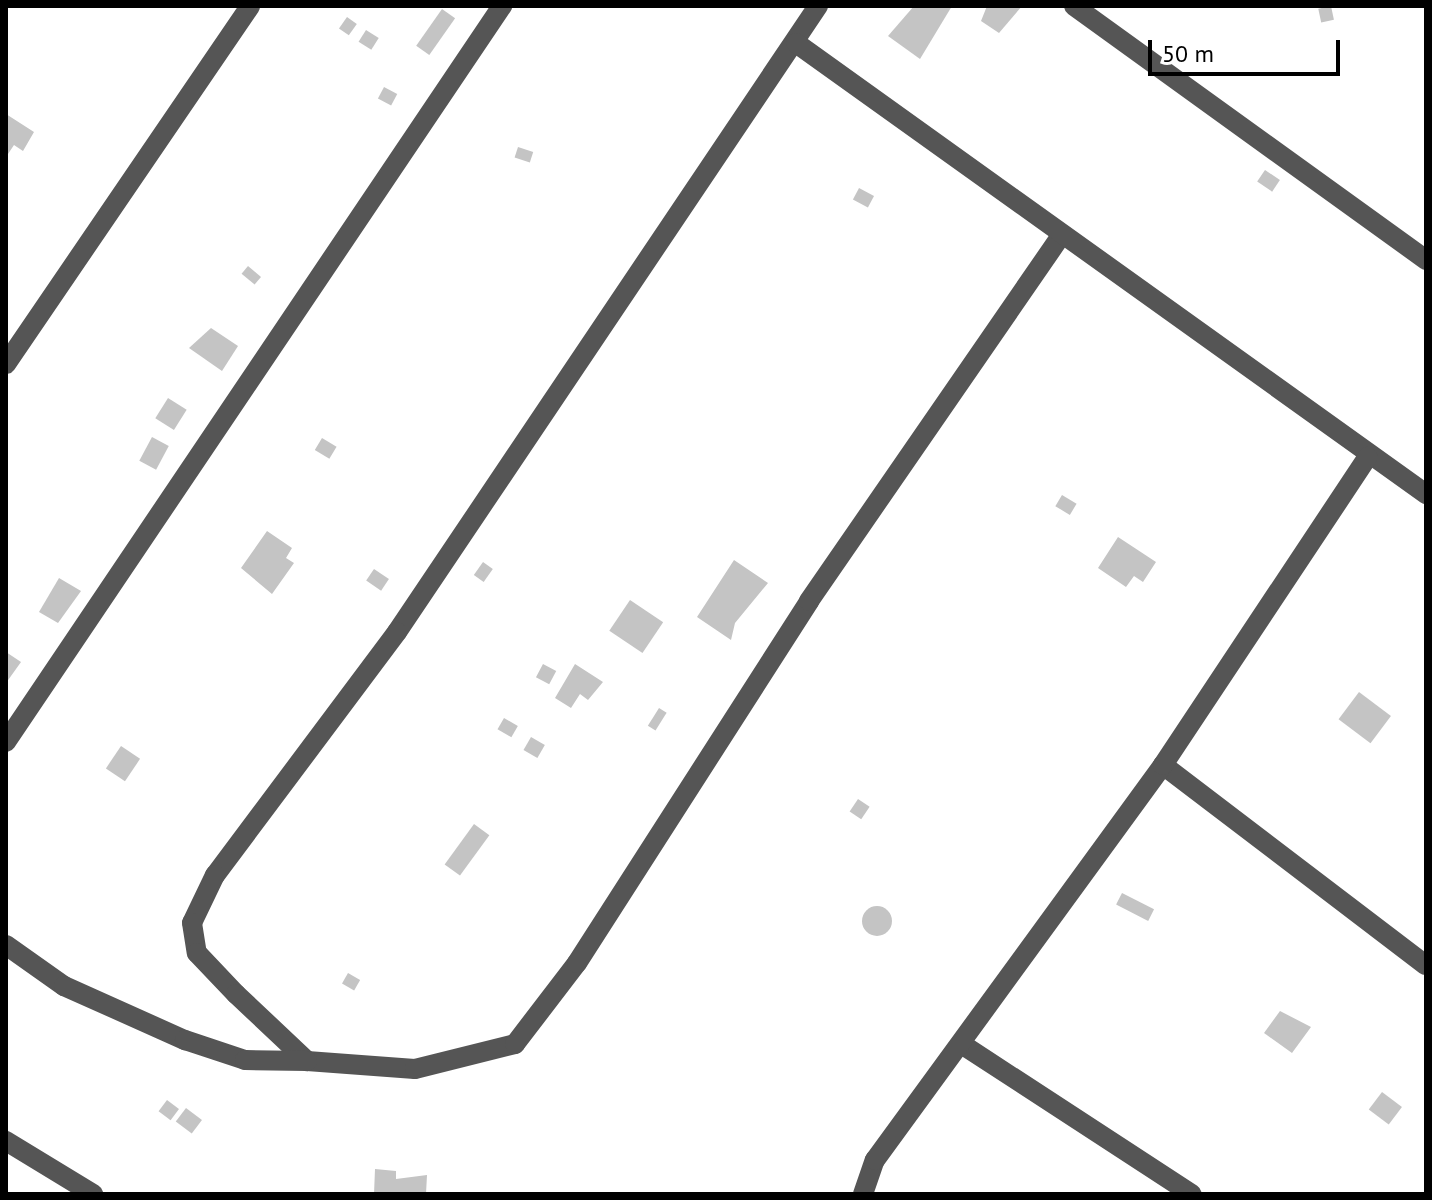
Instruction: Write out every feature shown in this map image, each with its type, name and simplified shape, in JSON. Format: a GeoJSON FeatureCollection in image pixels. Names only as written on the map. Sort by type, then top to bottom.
{"type":"FeatureCollection","features":[{"type":"Feature","properties":{"kind":"street"},"geometry":{"type":"LineString","coordinates":[[6,364],[250,6]]}},
{"type":"Feature","properties":{"kind":"street"},"geometry":{"type":"LineString","coordinates":[[6,742],[502,6]]}},
{"type":"Feature","properties":{"kind":"street"},"geometry":{"type":"LineString","coordinates":[[307,1061],[197,953],[192,923],[215,875],[397,632],[818,6]]}},
{"type":"Feature","properties":{"kind":"street"},"geometry":{"type":"LineString","coordinates":[[1074,6],[1426,260]]}},
{"type":"Feature","properties":{"kind":"street"},"geometry":{"type":"LineString","coordinates":[[796,43],[1060,237],[1368,457],[1426,494]]}},
{"type":"Feature","properties":{"kind":"street"},"geometry":{"type":"LineString","coordinates":[[6,945],[64,986],[185,1040],[245,1060],[415,1069],[515,1044],[577,963],[809,601],[1060,237]]}},
{"type":"Feature","properties":{"kind":"street"},"geometry":{"type":"LineString","coordinates":[[863,1194],[875,1160],[963,1045],[1163,765],[1368,457]]}},
{"type":"Feature","properties":{"kind":"street"},"geometry":{"type":"LineString","coordinates":[[1163,765],[1426,965]]}},
{"type":"Feature","properties":{"kind":"street"},"geometry":{"type":"LineString","coordinates":[[963,1045],[1192,1194]]}},
{"type":"Feature","properties":{"kind":"street"},"geometry":{"type":"LineString","coordinates":[[6,1141],[93,1194]]}},
{"type":"Feature","properties":{"kind":"building"},"geometry":{"type":"Polygon","coordinates":[[[914,6],[952,6],[920,59],[888,36],[914,6]]]}},
{"type":"Feature","properties":{"kind":"building"},"geometry":{"type":"Polygon","coordinates":[[[987,6],[1022,6],[999,33],[981,21],[987,6]]]}},
{"type":"Feature","properties":{"kind":"building"},"geometry":{"type":"Polygon","coordinates":[[[1331,6],[1334,20],[1321,22],[1318,9],[1331,6]]]}},
{"type":"Feature","properties":{"kind":"building"},"geometry":{"type":"Polygon","coordinates":[[[442,9],[455,18],[429,55],[416,46],[442,9]]]}},
{"type":"Feature","properties":{"kind":"building"},"geometry":{"type":"Polygon","coordinates":[[[347,17],[357,24],[349,35],[339,28],[347,17]]]}},
{"type":"Feature","properties":{"kind":"building"},"geometry":{"type":"Polygon","coordinates":[[[366,30],[379,38],[371,50],[359,42],[366,30]]]}},
{"type":"Feature","properties":{"kind":"building"},"geometry":{"type":"Polygon","coordinates":[[[384,87],[397,94],[391,106],[378,98],[384,87]]]}},
{"type":"Feature","properties":{"kind":"building"},"geometry":{"type":"Polygon","coordinates":[[[6,114],[34,132],[23,151],[14,145],[6,157],[6,114]]]}},
{"type":"Feature","properties":{"kind":"building"},"geometry":{"type":"Polygon","coordinates":[[[518,147],[533,152],[530,162],[515,157],[518,147]]]}},
{"type":"Feature","properties":{"kind":"building"},"geometry":{"type":"Polygon","coordinates":[[[1265,170],[1280,180],[1272,192],[1257,182],[1265,170]]]}},
{"type":"Feature","properties":{"kind":"building"},"geometry":{"type":"Polygon","coordinates":[[[859,188],[874,196],[868,207],[853,199],[859,188]]]}},
{"type":"Feature","properties":{"kind":"building"},"geometry":{"type":"Polygon","coordinates":[[[248,266],[261,277],[255,285],[242,274],[248,266]]]}},
{"type":"Feature","properties":{"kind":"building"},"geometry":{"type":"Polygon","coordinates":[[[211,328],[238,346],[222,371],[189,348],[211,328]]]}},
{"type":"Feature","properties":{"kind":"building"},"geometry":{"type":"Polygon","coordinates":[[[168,398],[187,410],[174,430],[155,418],[168,398]]]}},
{"type":"Feature","properties":{"kind":"building"},"geometry":{"type":"Polygon","coordinates":[[[152,437],[169,446],[156,470],[139,461],[152,437]]]}},
{"type":"Feature","properties":{"kind":"building"},"geometry":{"type":"Polygon","coordinates":[[[322,438],[337,447],[329,459],[315,450],[322,438]]]}},
{"type":"Feature","properties":{"kind":"building"},"geometry":{"type":"Polygon","coordinates":[[[1062,495],[1077,504],[1070,515],[1055,506],[1062,495]]]}},
{"type":"Feature","properties":{"kind":"building"},"geometry":{"type":"Polygon","coordinates":[[[267,531],[292,548],[286,558],[294,563],[272,594],[241,568],[267,531]]]}},
{"type":"Feature","properties":{"kind":"building"},"geometry":{"type":"Polygon","coordinates":[[[1118,537],[1156,562],[1143,582],[1134,576],[1126,587],[1098,568],[1118,537]]]}},
{"type":"Feature","properties":{"kind":"building"},"geometry":{"type":"Polygon","coordinates":[[[734,560],[768,583],[735,623],[731,640],[697,617],[734,560]]]}},
{"type":"Feature","properties":{"kind":"building"},"geometry":{"type":"Polygon","coordinates":[[[483,562],[493,569],[484,582],[474,575],[483,562]]]}},
{"type":"Feature","properties":{"kind":"building"},"geometry":{"type":"Polygon","coordinates":[[[374,569],[389,579],[381,591],[366,581],[374,569]]]}},
{"type":"Feature","properties":{"kind":"building"},"geometry":{"type":"Polygon","coordinates":[[[59,578],[81,591],[58,623],[39,612],[59,578]]]}},
{"type":"Feature","properties":{"kind":"building"},"geometry":{"type":"Polygon","coordinates":[[[630,600],[663,622],[642,653],[609,631],[630,600]]]}},
{"type":"Feature","properties":{"kind":"building"},"geometry":{"type":"Polygon","coordinates":[[[6,652],[21,662],[6,683],[6,652]]]}},
{"type":"Feature","properties":{"kind":"building"},"geometry":{"type":"Polygon","coordinates":[[[543,664],[556,671],[549,684],[536,677],[543,664]]]}},
{"type":"Feature","properties":{"kind":"building"},"geometry":{"type":"Polygon","coordinates":[[[575,664],[603,682],[588,700],[580,694],[571,708],[555,698],[575,664]]]}},
{"type":"Feature","properties":{"kind":"building"},"geometry":{"type":"Polygon","coordinates":[[[1359,692],[1391,716],[1370,743],[1339,719],[1359,692]]]}},
{"type":"Feature","properties":{"kind":"building"},"geometry":{"type":"Polygon","coordinates":[[[659,708],[667,713],[656,731],[648,726],[659,708]]]}},
{"type":"Feature","properties":{"kind":"building"},"geometry":{"type":"Polygon","coordinates":[[[504,718],[518,726],[511,737],[498,729],[504,718]]]}},
{"type":"Feature","properties":{"kind":"building"},"geometry":{"type":"Polygon","coordinates":[[[531,737],[545,745],[537,758],[524,750],[531,737]]]}},
{"type":"Feature","properties":{"kind":"building"},"geometry":{"type":"Polygon","coordinates":[[[121,746],[140,759],[125,781],[106,768],[121,746]]]}},
{"type":"Feature","properties":{"kind":"building"},"geometry":{"type":"Polygon","coordinates":[[[858,799],[870,807],[861,819],[850,811],[858,799]]]}},
{"type":"Feature","properties":{"kind":"building"},"geometry":{"type":"Polygon","coordinates":[[[474,824],[489,835],[460,876],[445,864],[474,824]]]}},
{"type":"Feature","properties":{"kind":"building"},"geometry":{"type":"Polygon","coordinates":[[[1122,893],[1154,909],[1148,921],[1116,905],[1122,893]]]}},
{"type":"Feature","properties":{"kind":"building"},"geometry":{"type":"Polygon","coordinates":[[[877,906],[888,910],[892,921],[888,932],[877,936],[866,932],[862,921],[866,910],[877,906]]]}},
{"type":"Feature","properties":{"kind":"building"},"geometry":{"type":"Polygon","coordinates":[[[348,973],[360,980],[354,990],[342,983],[348,973]]]}},
{"type":"Feature","properties":{"kind":"building"},"geometry":{"type":"Polygon","coordinates":[[[1280,1011],[1311,1027],[1292,1053],[1264,1033],[1280,1011]]]}},
{"type":"Feature","properties":{"kind":"building"},"geometry":{"type":"Polygon","coordinates":[[[1382,1092],[1402,1107],[1389,1125],[1369,1110],[1382,1092]]]}},
{"type":"Feature","properties":{"kind":"building"},"geometry":{"type":"Polygon","coordinates":[[[167,1100],[179,1109],[171,1120],[159,1111],[167,1100]]]}},
{"type":"Feature","properties":{"kind":"building"},"geometry":{"type":"Polygon","coordinates":[[[186,1108],[202,1120],[192,1134],[176,1122],[186,1108]]]}},
{"type":"Feature","properties":{"kind":"building"},"geometry":{"type":"Polygon","coordinates":[[[375,1169],[396,1171],[396,1179],[427,1175],[426,1194],[374,1194],[375,1169]]]}}]}
